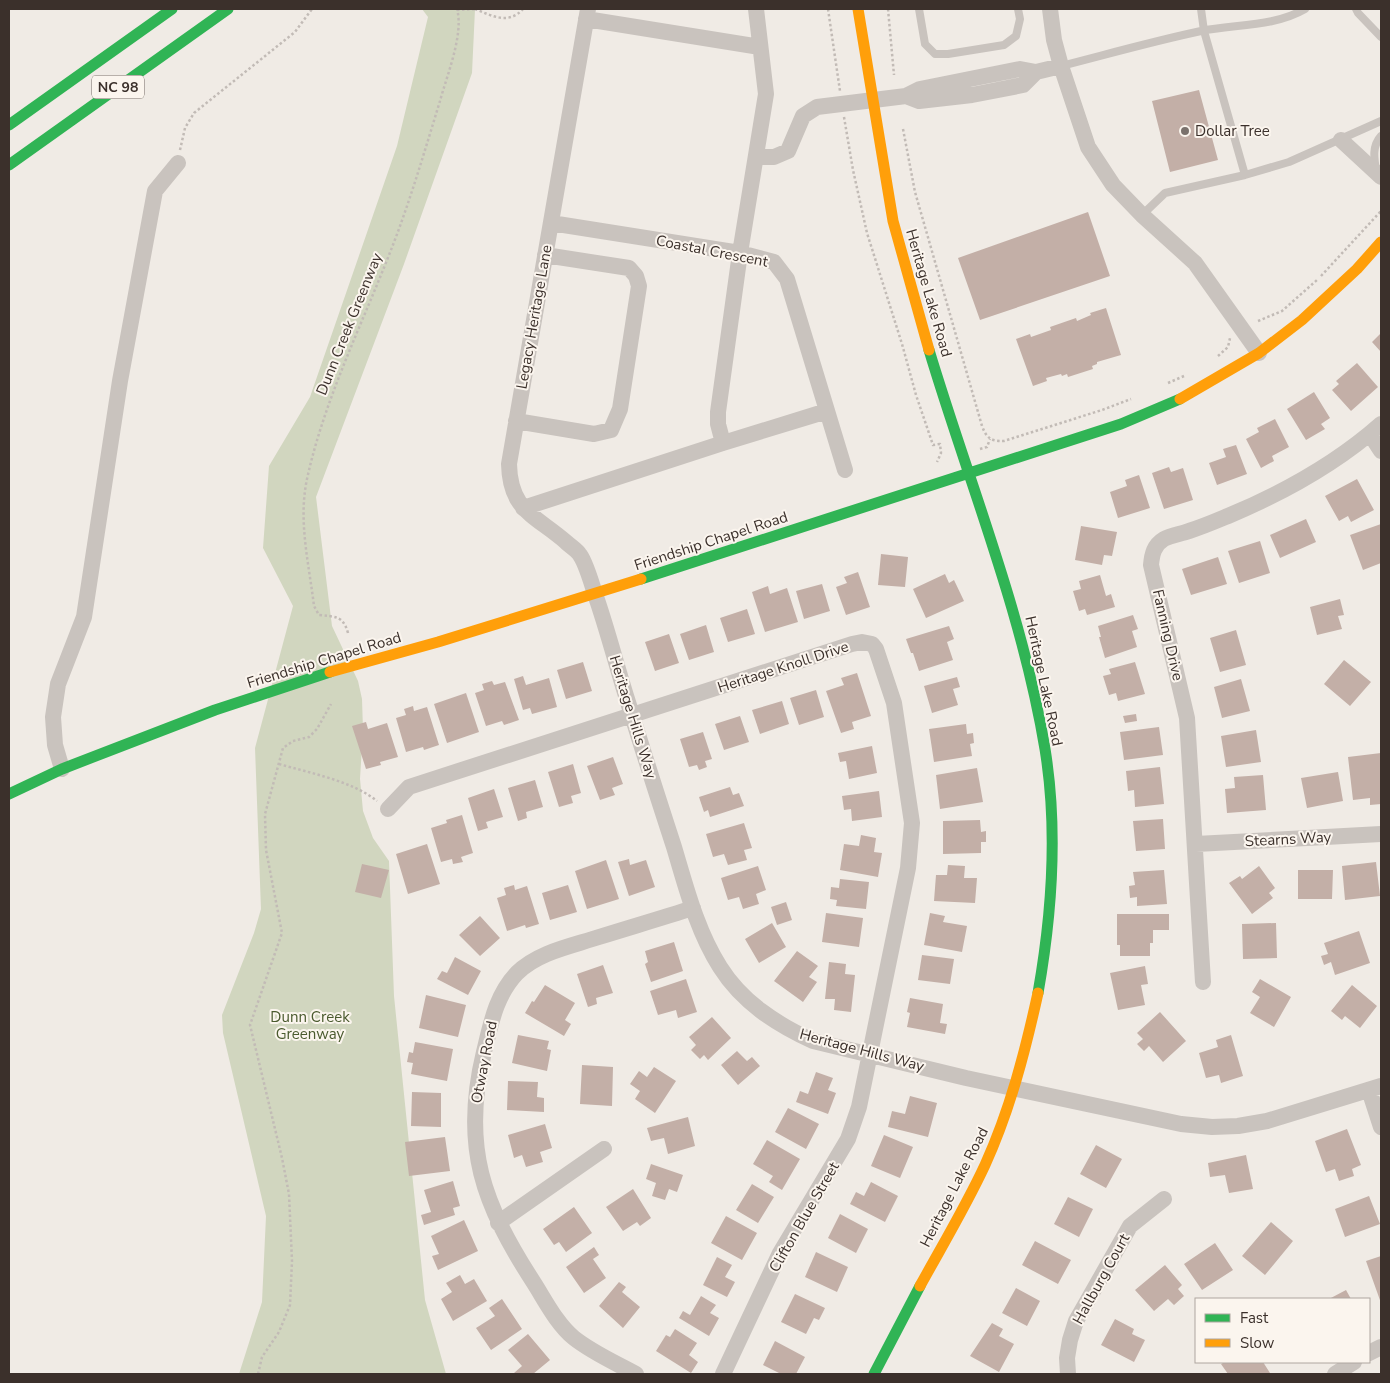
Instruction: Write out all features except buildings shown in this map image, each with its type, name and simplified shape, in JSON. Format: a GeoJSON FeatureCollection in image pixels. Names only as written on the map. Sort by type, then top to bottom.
{"type":"FeatureCollection","features":[{"type":"Feature","properties":{"kind":"main road","name":"NC 98"},"geometry":{"type":"LineString","coordinates":[[9,125],[172,9]]}},
{"type":"Feature","properties":{"kind":"main road","name":"NC 98"},"geometry":{"type":"LineString","coordinates":[[9,165],[228,9]]}},
{"type":"Feature","properties":{"kind":"main road","name":"Heritage Lake Road"},"geometry":{"type":"LineString","coordinates":[[858,9],[894,222],[921,325],[1014,612],[1035,694],[1046,762],[1051,823],[1050,906],[1042,979],[1032,1026],[1000,1131],[985,1165],[874,1374]]}},
{"type":"Feature","properties":{"kind":"main road","name":"Friendship Chapel Road"},"geometry":{"type":"LineString","coordinates":[[9,794],[62,769],[215,710],[303,680],[438,642],[595,594],[1121,424],[1189,395],[1259,353],[1302,320],[1357,269],[1381,242]]}},
{"type":"Feature","properties":{"kind":"street"},"geometry":{"type":"LineString","coordinates":[[723,443],[718,424],[718,412],[740,253],[766,94],[756,9]]}},
{"type":"Feature","properties":{"kind":"street"},"geometry":{"type":"LineString","coordinates":[[1050,9],[1054,40],[1061,66],[1088,146],[1113,185],[1142,215],[1196,263],[1259,353]]}},
{"type":"Feature","properties":{"kind":"street"},"geometry":{"type":"LineString","coordinates":[[587,14],[760,47]]}},
{"type":"Feature","properties":{"kind":"street","name":"Legacy Heritage Lane"},"geometry":{"type":"LineString","coordinates":[[587,14],[516,421],[509,464],[509,479],[516,500],[523,508],[580,555],[595,594]]}},
{"type":"Feature","properties":{"kind":"street"},"geometry":{"type":"LineString","coordinates":[[756,157],[774,158],[788,151],[803,116],[817,107],[906,96],[919,101],[998,90],[1024,85],[1036,72],[1061,66]]}},
{"type":"Feature","properties":{"kind":"street"},"geometry":{"type":"LineString","coordinates":[[1341,140],[1379,174]]}},
{"type":"Feature","properties":{"kind":"street"},"geometry":{"type":"LineString","coordinates":[[62,769],[55,745],[52,716],[58,684],[84,617],[120,381],[156,191],[178,163]]}},
{"type":"Feature","properties":{"kind":"street","name":"Coastal Crescent"},"geometry":{"type":"LineString","coordinates":[[551,224],[740,253],[774,262],[788,279],[844,470]]}},
{"type":"Feature","properties":{"kind":"street"},"geometry":{"type":"LineString","coordinates":[[516,421],[594,434],[611,430],[620,409],[639,286],[636,276],[629,268],[545,255]]}},
{"type":"Feature","properties":{"kind":"street"},"geometry":{"type":"LineString","coordinates":[[523,508],[827,411]]}},
{"type":"Feature","properties":{"kind":"street"},"geometry":{"type":"LineString","coordinates":[[1376,429],[1381,451]]}},
{"type":"Feature","properties":{"kind":"street","name":"Fanning Drive"},"geometry":{"type":"LineString","coordinates":[[1203,982],[1188,718],[1151,565],[1152,554],[1156,544],[1166,538],[1229,516],[1305,478],[1376,429]]}},
{"type":"Feature","properties":{"kind":"street","name":"Heritage Hills Way"},"geometry":{"type":"LineString","coordinates":[[595,594],[693,908],[707,944],[720,967],[734,986],[769,1018],[813,1040],[870,1055],[1181,1124],[1212,1127],[1238,1126],[1267,1121],[1375,1088]]}},
{"type":"Feature","properties":{"kind":"street","name":"Heritage Knoll Drive"},"geometry":{"type":"LineString","coordinates":[[388,809],[409,787],[852,644],[862,642],[872,644],[876,649],[894,703],[912,823],[908,868],[870,1055]]}},
{"type":"Feature","properties":{"kind":"street","name":"Stearns Way"},"geometry":{"type":"LineString","coordinates":[[1196,844],[1381,834]]}},
{"type":"Feature","properties":{"kind":"street","name":"Otway Road"},"geometry":{"type":"LineString","coordinates":[[636,1374],[589,1347],[565,1329],[511,1247],[498,1223],[484,1186],[478,1158],[475,1131],[477,1087],[496,1006],[504,990],[518,972],[537,958],[693,908]]}},
{"type":"Feature","properties":{"kind":"street","name":"Clifton Blue Street"},"geometry":{"type":"LineString","coordinates":[[723,1374],[780,1254],[848,1139],[859,1107],[870,1055]]}},
{"type":"Feature","properties":{"kind":"street"},"geometry":{"type":"LineString","coordinates":[[1375,1088],[1381,1127]]}},
{"type":"Feature","properties":{"kind":"street"},"geometry":{"type":"LineString","coordinates":[[498,1223],[604,1149]]}},
{"type":"Feature","properties":{"kind":"street","name":"Hallburg Court"},"geometry":{"type":"LineString","coordinates":[[1068,1374],[1068,1349],[1076,1321],[1130,1226],[1164,1199]]}},
{"type":"Feature","properties":{"kind":"street"},"geometry":{"type":"LineString","coordinates":[[1370,1352],[1381,1346]]}},
{"type":"Feature","properties":{"kind":"street"},"geometry":{"type":"LineString","coordinates":[[1335,1374],[1352,1363]]}},
{"type":"Feature","properties":{"kind":"lane"},"geometry":{"type":"LineString","coordinates":[[919,9],[925,44],[935,54],[948,54],[1004,45],[1016,36],[1020,19],[1018,9]]}},
{"type":"Feature","properties":{"kind":"lane"},"geometry":{"type":"LineString","coordinates":[[1201,9],[1204,30],[1245,175]]}},
{"type":"Feature","properties":{"kind":"lane"},"geometry":{"type":"LineString","coordinates":[[1061,66],[1204,30],[1252,24],[1291,16],[1305,9]]}},
{"type":"Feature","properties":{"kind":"lane"},"geometry":{"type":"LineString","coordinates":[[1356,9],[1381,37]]}},
{"type":"Feature","properties":{"kind":"lane"},"geometry":{"type":"LineString","coordinates":[[1142,215],[1165,193],[1245,175],[1289,162],[1381,121]]}},
{"type":"Feature","properties":{"kind":"lane"},"geometry":{"type":"LineString","coordinates":[[1379,174],[1373,152],[1381,136]]}},
{"type":"Feature","properties":{"kind":"path"},"geometry":{"type":"LineString","coordinates":[[178,163],[185,128],[194,113],[295,32],[312,9]]}},
{"type":"Feature","properties":{"kind":"path"},"geometry":{"type":"LineString","coordinates":[[457,9],[475,9],[501,19],[515,16],[523,9]]}},
{"type":"Feature","properties":{"kind":"path","name":"Dunn Creek Greenway"},"geometry":{"type":"LineString","coordinates":[[348,633],[345,623],[340,618],[319,615],[314,606],[302,511],[307,480],[317,440],[352,342],[389,255],[422,162],[451,64],[458,31],[457,9]]}},
{"type":"Feature","properties":{"kind":"path"},"geometry":{"type":"LineString","coordinates":[[828,9],[840,85]]}},
{"type":"Feature","properties":{"kind":"path"},"geometry":{"type":"LineString","coordinates":[[888,9],[894,75]]}},
{"type":"Feature","properties":{"kind":"path"},"geometry":{"type":"LineString","coordinates":[[844,120],[867,233],[933,445],[940,444],[941,453],[937,462]]}},
{"type":"Feature","properties":{"kind":"path"},"geometry":{"type":"LineString","coordinates":[[903,129],[915,192],[982,426],[988,438],[993,441],[1004,441],[1134,398]]}},
{"type":"Feature","properties":{"kind":"path"},"geometry":{"type":"LineString","coordinates":[[1258,321],[1282,311],[1320,277],[1381,212]]}},
{"type":"Feature","properties":{"kind":"path"},"geometry":{"type":"LineString","coordinates":[[1216,358],[1228,347],[1230,334]]}},
{"type":"Feature","properties":{"kind":"path"},"geometry":{"type":"LineString","coordinates":[[1160,387],[1187,375]]}},
{"type":"Feature","properties":{"kind":"path"},"geometry":{"type":"LineString","coordinates":[[987,447],[990,439]]}},
{"type":"Feature","properties":{"kind":"path"},"geometry":{"type":"LineString","coordinates":[[258,1374],[262,1357],[279,1332],[290,1305],[292,1261],[289,1194],[250,1025],[282,933],[266,850],[264,814],[283,748],[293,741],[309,737],[331,704]]}},
{"type":"Feature","properties":{"kind":"path"},"geometry":{"type":"LineString","coordinates":[[279,764],[367,793],[388,809]]}},
{"type":"Feature","properties":{"kind":"green space","name":"Dunn Creek Greenway"},"geometry":{"type":"Polygon","coordinates":[[[422,9],[475,9],[472,73],[404,264],[316,497],[332,626],[358,681],[362,699],[363,730],[360,779],[363,811],[373,838],[389,861],[394,996],[425,1300],[446,1374],[239,1374],[262,1302],[266,1216],[223,1033],[222,1015],[254,933],[261,909],[255,748],[293,606],[263,548],[269,466],[310,397],[397,146],[428,17],[422,9]]]}},
{"type":"Feature","properties":{"kind":"traffic: fast"},"geometry":{"type":"LineString","coordinates":[[9,125],[172,9]]}},
{"type":"Feature","properties":{"kind":"traffic: fast"},"geometry":{"type":"LineString","coordinates":[[9,165],[228,9]]}},
{"type":"Feature","properties":{"kind":"traffic: fast"},"geometry":{"type":"LineString","coordinates":[[929,350],[1009,597],[1023,647],[1045,749],[1051,810],[1052,871],[1047,933],[1038,993]]}},
{"type":"Feature","properties":{"kind":"traffic: fast"},"geometry":{"type":"LineString","coordinates":[[641,579],[1121,424],[1180,399]]}},
{"type":"Feature","properties":{"kind":"traffic: fast"},"geometry":{"type":"LineString","coordinates":[[9,794],[62,769],[215,710],[330,672]]}},
{"type":"Feature","properties":{"kind":"traffic: fast"},"geometry":{"type":"LineString","coordinates":[[874,1374],[920,1286]]}},
{"type":"Feature","properties":{"kind":"traffic: slow"},"geometry":{"type":"LineString","coordinates":[[858,9],[893,221],[929,350]]}},
{"type":"Feature","properties":{"kind":"traffic: slow"},"geometry":{"type":"LineString","coordinates":[[1180,399],[1259,353],[1302,320],[1357,269],[1381,242]]}},
{"type":"Feature","properties":{"kind":"traffic: slow"},"geometry":{"type":"LineString","coordinates":[[330,672],[438,642],[641,579]]}},
{"type":"Feature","properties":{"kind":"traffic: slow"},"geometry":{"type":"LineString","coordinates":[[920,1286],[970,1196],[994,1144],[1016,1080],[1038,993]]}},
{"type":"Feature","properties":{"kind":"place","name":"Dollar Tree"},"geometry":{"type":"Point","coordinates":[1185,131]}}]}
